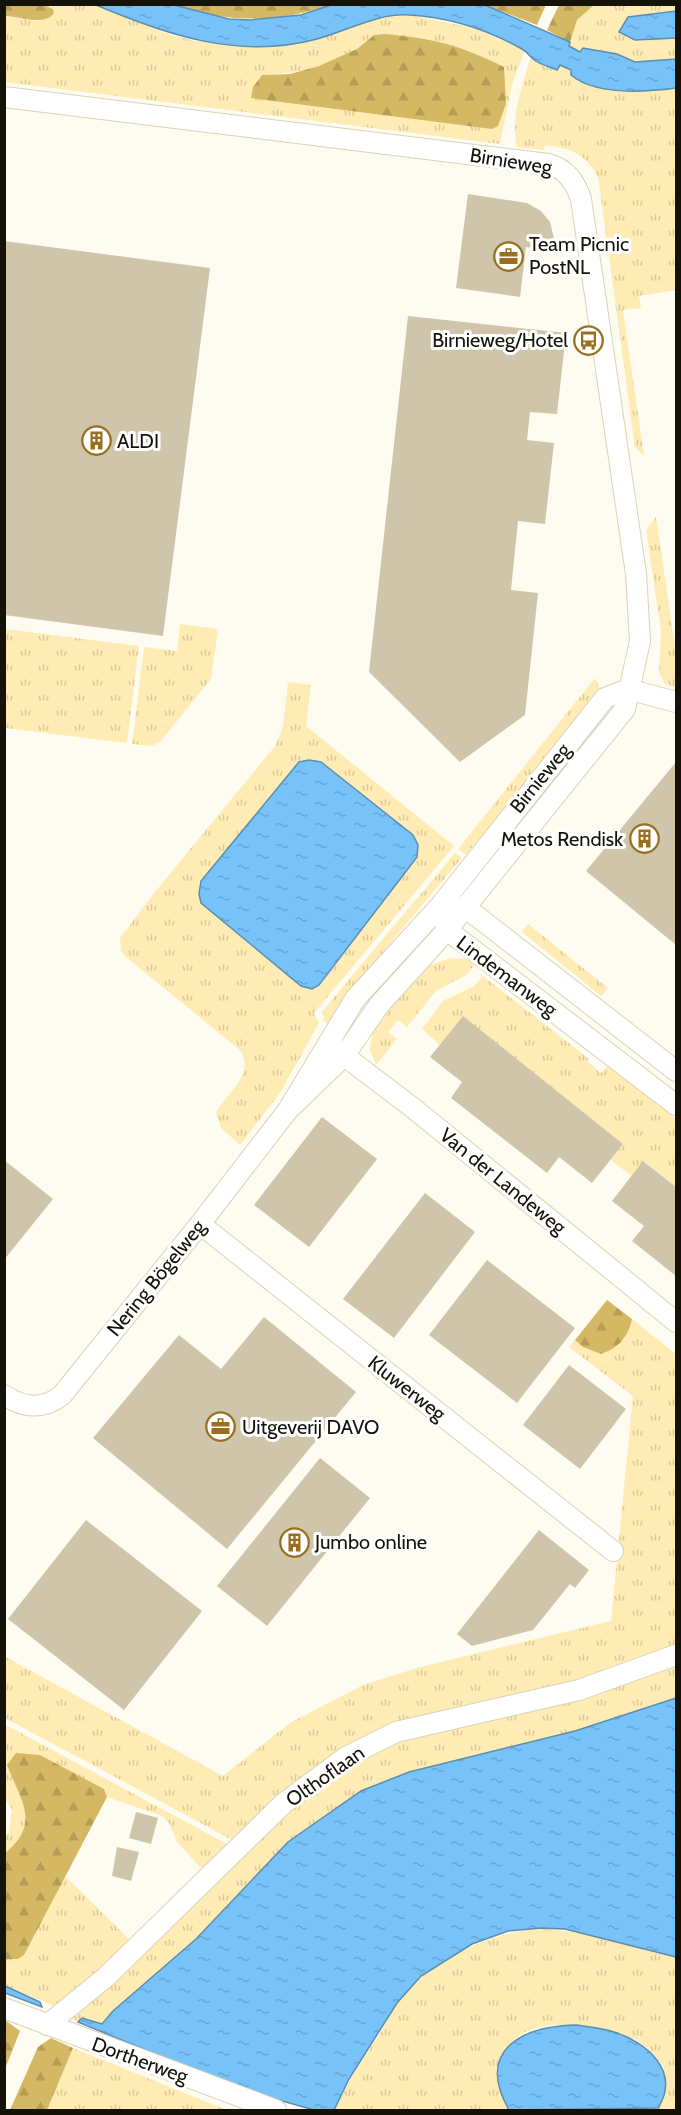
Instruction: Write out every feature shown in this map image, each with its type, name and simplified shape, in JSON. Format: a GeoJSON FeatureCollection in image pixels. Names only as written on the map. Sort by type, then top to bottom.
{"type":"FeatureCollection","features":[{"type":"Feature","properties":{"kind":"street","name":"Birnieweg"},"geometry":{"type":"LineString","coordinates":[[4,97],[555,165],[575,184],[581,199],[636,574],[640,641],[625,709],[465,907]]}},
{"type":"Feature","properties":{"kind":"street","name":"Birnieweg"},"geometry":{"type":"LineString","coordinates":[[440,906],[605,698],[628,689]]}},
{"type":"Feature","properties":{"kind":"street"},"geometry":{"type":"LineString","coordinates":[[628,689],[676,702]]}},
{"type":"Feature","properties":{"kind":"street","name":"Lindemanweg"},"geometry":{"type":"LineString","coordinates":[[676,1071],[465,907],[440,906],[447,930],[676,1106]]}},
{"type":"Feature","properties":{"kind":"street","name":"Nering Bögelweg"},"geometry":{"type":"LineString","coordinates":[[4,1395],[22,1405],[39,1406],[50,1403],[62,1395],[200,1224],[288,1110],[355,999],[440,906]]}},
{"type":"Feature","properties":{"kind":"street","name":"Nering Bögelweg"},"geometry":{"type":"LineString","coordinates":[[288,1110],[344,1056],[379,1005],[465,907]]}},
{"type":"Feature","properties":{"kind":"street","name":"Van der Landeweg"},"geometry":{"type":"LineString","coordinates":[[327,1043],[413,1108],[676,1322]]}},
{"type":"Feature","properties":{"kind":"street","name":"Kluwerweg"},"geometry":{"type":"LineString","coordinates":[[200,1224],[613,1551]]}},
{"type":"Feature","properties":{"kind":"street","name":"Olthoflaan"},"geometry":{"type":"LineString","coordinates":[[47,2025],[106,1977],[284,1803],[346,1757],[396,1732],[579,1690],[676,1655]]}},
{"type":"Feature","properties":{"kind":"street","name":"Dortherweg"},"geometry":{"type":"LineString","coordinates":[[4,2008],[276,2110]]}},
{"type":"Feature","properties":{"kind":"green space"},"geometry":{"type":"Polygon","coordinates":[[[5,4],[43,5],[53,9],[54,13],[50,17],[38,20],[5,16],[5,4]]]}},
{"type":"Feature","properties":{"kind":"green space"},"geometry":{"type":"Polygon","coordinates":[[[43,5],[96,5],[163,32],[191,40],[244,47],[295,44],[379,18],[410,15],[474,28],[525,50],[512,85],[500,144],[5,82],[5,16],[38,21],[54,13],[53,9],[43,5]],[[374,35],[356,50],[323,66],[262,75],[253,87],[506,104],[503,67],[441,42],[392,35],[374,35]]]}},
{"type":"Feature","properties":{"kind":"green space"},"geometry":{"type":"Polygon","coordinates":[[[174,5],[331,5],[272,18],[233,18],[174,5]]]}},
{"type":"Feature","properties":{"kind":"green space"},"geometry":{"type":"Polygon","coordinates":[[[485,5],[546,5],[537,25],[485,5]]]}},
{"type":"Feature","properties":{"kind":"green space"},"geometry":{"type":"Polygon","coordinates":[[[559,5],[594,5],[577,20],[570,42],[547,30],[559,5]]]}},
{"type":"Feature","properties":{"kind":"green space"},"geometry":{"type":"Polygon","coordinates":[[[594,5],[676,5],[676,11],[628,17],[635,40],[676,38],[676,59],[635,62],[617,54],[580,52],[568,46],[577,20],[594,5]]]}},
{"type":"Feature","properties":{"kind":"green space"},"geometry":{"type":"Polygon","coordinates":[[[384,34],[446,44],[474,53],[504,67],[506,104],[498,126],[492,129],[251,98],[253,87],[262,75],[290,74],[319,66],[357,49],[374,35],[384,34]]]}},
{"type":"Feature","properties":{"kind":"green space"},"geometry":{"type":"Polygon","coordinates":[[[530,59],[556,70],[560,65],[571,70],[571,75],[628,90],[676,88],[676,290],[639,296],[641,308],[623,310],[644,456],[635,447],[598,177],[583,158],[570,150],[545,145],[544,150],[517,147],[516,113],[530,59]]]}},
{"type":"Feature","properties":{"kind":"green space"},"geometry":{"type":"Polygon","coordinates":[[[656,517],[676,653],[676,693],[674,692],[675,687],[665,684],[659,673],[661,631],[646,530],[656,517]]]}},
{"type":"Feature","properties":{"kind":"green space"},"geometry":{"type":"Polygon","coordinates":[[[180,624],[218,629],[211,679],[160,742],[151,746],[132,744],[144,647],[177,651],[180,624]]]}},
{"type":"Feature","properties":{"kind":"green space"},"geometry":{"type":"Polygon","coordinates":[[[5,629],[139,646],[127,743],[5,728],[5,629]]]}},
{"type":"Feature","properties":{"kind":"green space"},"geometry":{"type":"Polygon","coordinates":[[[595,678],[600,689],[466,855],[458,849],[595,678]]]}},
{"type":"Feature","properties":{"kind":"green space"},"geometry":{"type":"Polygon","coordinates":[[[288,682],[311,685],[306,726],[454,846],[314,1013],[319,1023],[280,1093],[240,1145],[221,1128],[216,1113],[242,1075],[245,1067],[240,1050],[127,958],[121,951],[120,938],[276,745],[283,726],[288,682]],[[309,760],[199,894],[201,903],[301,986],[312,988],[320,985],[417,857],[413,835],[321,762],[309,760]]]}},
{"type":"Feature","properties":{"kind":"green space"},"geometry":{"type":"Polygon","coordinates":[[[455,853],[462,858],[391,942],[384,951],[386,953],[329,1025],[323,1020],[325,1017],[321,1013],[455,853]]]}},
{"type":"Feature","properties":{"kind":"green space"},"geometry":{"type":"Polygon","coordinates":[[[528,924],[608,988],[601,996],[522,932],[528,924]]]}},
{"type":"Feature","properties":{"kind":"green space"},"geometry":{"type":"Polygon","coordinates":[[[450,958],[467,959],[476,963],[466,975],[436,991],[407,1027],[398,1020],[388,1032],[397,1039],[376,1065],[370,1049],[374,1026],[422,968],[450,958]]]}},
{"type":"Feature","properties":{"kind":"green space"},"geometry":{"type":"Polygon","coordinates":[[[483,976],[589,1059],[587,1061],[601,1073],[609,1065],[676,1119],[676,1187],[644,1161],[632,1176],[611,1160],[623,1144],[463,1017],[440,1045],[422,1029],[443,1001],[474,986],[483,976]]]}},
{"type":"Feature","properties":{"kind":"green space"},"geometry":{"type":"Polygon","coordinates":[[[607,1300],[632,1319],[628,1332],[621,1341],[612,1349],[601,1354],[583,1347],[575,1340],[607,1300]]]}},
{"type":"Feature","properties":{"kind":"green space"},"geometry":{"type":"Polygon","coordinates":[[[632,1319],[676,1354],[676,1651],[604,1677],[409,1724],[236,1842],[5,1718],[4,1656],[223,1776],[290,1723],[363,1685],[420,1667],[611,1621],[633,1396],[569,1347],[575,1340],[583,1347],[624,1340],[632,1319]]]}},
{"type":"Feature","properties":{"kind":"green space"},"geometry":{"type":"Polygon","coordinates":[[[676,1659],[676,1698],[575,1731],[409,1772],[361,1791],[288,1842],[196,1939],[113,2011],[102,2025],[69,2019],[268,1823],[382,1743],[676,1659]]]}},
{"type":"Feature","properties":{"kind":"green space"},"geometry":{"type":"Polygon","coordinates":[[[4,1724],[227,1844],[203,1867],[200,1867],[177,1842],[169,1823],[162,1816],[107,1797],[104,1789],[7,1765],[22,1800],[25,1821],[23,1832],[5,1853],[5,1838],[9,1832],[12,1810],[5,1798],[4,1724]]]}},
{"type":"Feature","properties":{"kind":"green space"},"geometry":{"type":"Polygon","coordinates":[[[16,1753],[40,1755],[104,1789],[107,1797],[24,1955],[18,1959],[4,1959],[5,1853],[23,1832],[25,1821],[22,1800],[7,1765],[16,1753]]]}},
{"type":"Feature","properties":{"kind":"green space"},"geometry":{"type":"Polygon","coordinates":[[[65,1876],[134,1944],[64,2010],[5,1986],[5,1959],[17,1959],[24,1955],[65,1876]]]}},
{"type":"Feature","properties":{"kind":"green space"},"geometry":{"type":"Polygon","coordinates":[[[541,1928],[596,1935],[676,1957],[676,2110],[656,2110],[664,2067],[642,2043],[593,2027],[557,2025],[526,2032],[512,2043],[501,2064],[498,2077],[499,2089],[509,2110],[334,2110],[349,2081],[395,2007],[426,1973],[443,1961],[481,1943],[500,1936],[541,1928]]]}},
{"type":"Feature","properties":{"kind":"green space"},"geometry":{"type":"Polygon","coordinates":[[[5,2020],[20,2031],[5,2069],[5,2020]]]}},
{"type":"Feature","properties":{"kind":"green space"},"geometry":{"type":"Polygon","coordinates":[[[51,2038],[73,2048],[47,2110],[10,2110],[38,2047],[51,2038]]]}},
{"type":"Feature","properties":{"kind":"green space"},"geometry":{"type":"Polygon","coordinates":[[[73,2048],[227,2110],[47,2110],[73,2048]]]}},
{"type":"Feature","properties":{"kind":"water"},"geometry":{"type":"Polygon","coordinates":[[[96,5],[174,5],[229,19],[250,20],[301,15],[331,5],[485,5],[570,42],[569,46],[580,52],[583,48],[617,54],[635,62],[676,59],[676,88],[622,91],[594,86],[581,82],[571,75],[571,70],[560,65],[557,70],[541,64],[524,50],[509,42],[438,18],[397,15],[362,23],[317,39],[288,45],[260,47],[204,41],[150,26],[96,5]]]}},
{"type":"Feature","properties":{"kind":"water"},"geometry":{"type":"Polygon","coordinates":[[[676,11],[676,38],[635,40],[619,32],[628,17],[676,11]]]}},
{"type":"Feature","properties":{"kind":"water"},"geometry":{"type":"Polygon","coordinates":[[[309,760],[321,762],[413,835],[418,845],[417,857],[319,985],[312,989],[301,986],[201,903],[199,894],[201,881],[299,762],[309,760]]]}},
{"type":"Feature","properties":{"kind":"water"},"geometry":{"type":"Polygon","coordinates":[[[676,1698],[676,1957],[565,1929],[541,1928],[508,1931],[472,1944],[421,1976],[397,2003],[349,2079],[334,2110],[314,2110],[240,2089],[78,2022],[82,2018],[102,2024],[113,2011],[196,1939],[288,1842],[361,1791],[409,1772],[575,1731],[676,1698]]]}},
{"type":"Feature","properties":{"kind":"water"},"geometry":{"type":"Polygon","coordinates":[[[5,1986],[40,2002],[42,2007],[5,1993],[5,1986]]]}},
{"type":"Feature","properties":{"kind":"water"},"geometry":{"type":"Polygon","coordinates":[[[577,2025],[614,2032],[626,2037],[638,2043],[657,2060],[663,2071],[665,2082],[664,2095],[658,2108],[509,2110],[500,2089],[498,2072],[501,2057],[510,2045],[538,2030],[577,2025]]]}},
{"type":"Feature","properties":{"kind":"building"},"geometry":{"type":"Polygon","coordinates":[[[468,194],[527,203],[541,211],[550,222],[557,251],[526,247],[520,297],[456,288],[468,194]]]}},
{"type":"Feature","properties":{"kind":"building","name":"ALDI"},"geometry":{"type":"Polygon","coordinates":[[[4,241],[210,268],[163,636],[4,615],[4,241]]]}},
{"type":"Feature","properties":{"kind":"building"},"geometry":{"type":"Polygon","coordinates":[[[408,316],[566,333],[557,414],[530,412],[527,440],[554,443],[545,524],[518,521],[511,590],[538,593],[525,715],[460,762],[369,672],[408,316]]]}},
{"type":"Feature","properties":{"kind":"building","name":"Metos Rendisk"},"geometry":{"type":"Polygon","coordinates":[[[676,762],[676,945],[586,871],[676,762]]]}},
{"type":"Feature","properties":{"kind":"building"},"geometry":{"type":"Polygon","coordinates":[[[463,1016],[623,1144],[592,1183],[559,1157],[547,1173],[451,1098],[462,1082],[430,1057],[463,1016]]]}},
{"type":"Feature","properties":{"kind":"building"},"geometry":{"type":"Polygon","coordinates":[[[322,1117],[377,1159],[309,1247],[254,1205],[322,1117]]]}},
{"type":"Feature","properties":{"kind":"building"},"geometry":{"type":"Polygon","coordinates":[[[4,1160],[53,1199],[4,1260],[4,1160]]]}},
{"type":"Feature","properties":{"kind":"building"},"geometry":{"type":"Polygon","coordinates":[[[643,1161],[676,1187],[676,1276],[632,1241],[644,1226],[612,1201],[643,1161]]]}},
{"type":"Feature","properties":{"kind":"building"},"geometry":{"type":"Polygon","coordinates":[[[425,1193],[475,1232],[394,1338],[343,1299],[425,1193]]]}},
{"type":"Feature","properties":{"kind":"building"},"geometry":{"type":"Polygon","coordinates":[[[487,1260],[575,1328],[517,1403],[429,1335],[487,1260]]]}},
{"type":"Feature","properties":{"kind":"building"},"geometry":{"type":"Polygon","coordinates":[[[264,1317],[356,1392],[227,1549],[93,1438],[179,1335],[221,1369],[264,1317]]]}},
{"type":"Feature","properties":{"kind":"building"},"geometry":{"type":"Polygon","coordinates":[[[569,1365],[626,1409],[580,1469],[523,1425],[569,1365]]]}},
{"type":"Feature","properties":{"kind":"building","name":"Jumbo online"},"geometry":{"type":"Polygon","coordinates":[[[320,1458],[370,1498],[267,1626],[217,1586],[320,1458]]]}},
{"type":"Feature","properties":{"kind":"building"},"geometry":{"type":"Polygon","coordinates":[[[86,1520],[202,1611],[124,1710],[8,1619],[86,1520]]]}},
{"type":"Feature","properties":{"kind":"building"},"geometry":{"type":"Polygon","coordinates":[[[539,1530],[589,1570],[575,1588],[570,1584],[533,1630],[472,1646],[457,1634],[539,1530]]]}},
{"type":"Feature","properties":{"kind":"building"},"geometry":{"type":"Polygon","coordinates":[[[136,1812],[158,1818],[151,1844],[129,1838],[136,1812]]]}},
{"type":"Feature","properties":{"kind":"building"},"geometry":{"type":"Polygon","coordinates":[[[117,1847],[139,1852],[131,1881],[112,1876],[117,1847]]]}},
{"type":"Feature","properties":{"kind":"place","name":"Team Picnic PostNL"},"geometry":{"type":"Point","coordinates":[508,256]}},
{"type":"Feature","properties":{"kind":"place","name":"Birnieweg/Hotel"},"geometry":{"type":"Point","coordinates":[589,340]}},
{"type":"Feature","properties":{"kind":"place","name":"ALDI"},"geometry":{"type":"Point","coordinates":[96,441]}},
{"type":"Feature","properties":{"kind":"place","name":"Metos Rendisk"},"geometry":{"type":"Point","coordinates":[644,839]}},
{"type":"Feature","properties":{"kind":"place","name":"Uitgeverij DAVO"},"geometry":{"type":"Point","coordinates":[221,1427]}},
{"type":"Feature","properties":{"kind":"place","name":"Jumbo online"},"geometry":{"type":"Point","coordinates":[294,1542]}}]}
